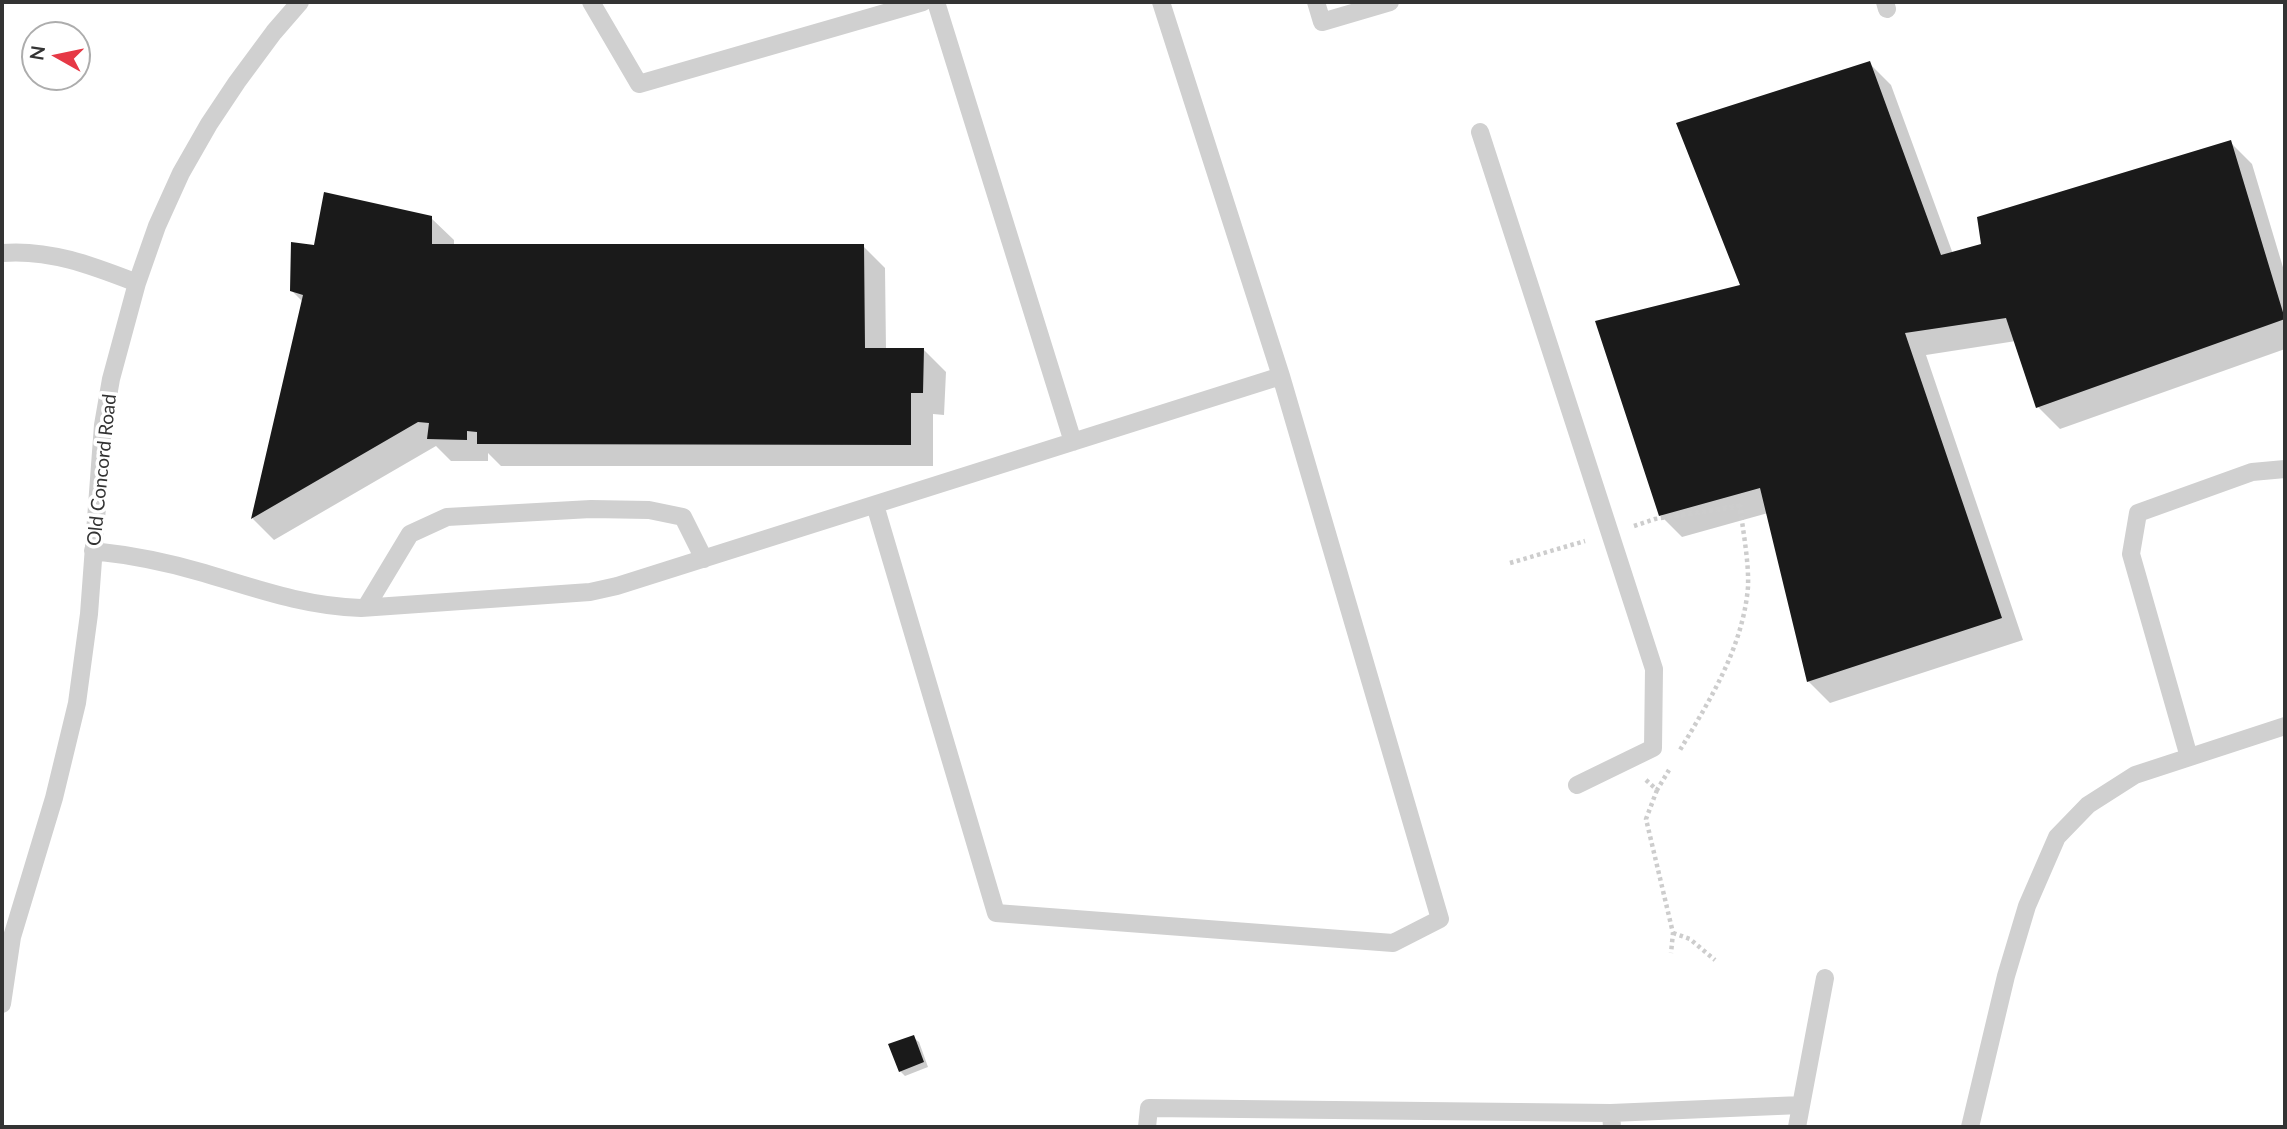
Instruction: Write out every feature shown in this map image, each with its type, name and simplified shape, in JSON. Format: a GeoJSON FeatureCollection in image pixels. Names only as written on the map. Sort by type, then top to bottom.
{"type":"FeatureCollection","features":[{"type":"Feature","properties":{"kind":"lane","name":"Old Concord Road"},"geometry":{"type":"LineString","coordinates":[[2,1004],[12,937],[54,798],[76,703],[89,614],[103,425],[111,379],[137,284],[157,226],[176,183],[209,124],[274,32],[300,2]]}},
{"type":"Feature","properties":{"kind":"lane"},"geometry":{"type":"LineString","coordinates":[[590,2],[639,84],[923,2]]}},
{"type":"Feature","properties":{"kind":"lane"},"geometry":{"type":"LineString","coordinates":[[936,2],[1073,442]]}},
{"type":"Feature","properties":{"kind":"lane"},"geometry":{"type":"LineString","coordinates":[[875,505],[996,913],[1392,943],[1440,919],[1281,376],[1161,2]]}},
{"type":"Feature","properties":{"kind":"lane"},"geometry":{"type":"LineString","coordinates":[[1316,2],[1322,22],[1390,2]]}},
{"type":"Feature","properties":{"kind":"lane"},"geometry":{"type":"LineString","coordinates":[[1480,132],[1654,669],[1653,748],[1577,785]]}},
{"type":"Feature","properties":{"kind":"lane"},"geometry":{"type":"LineString","coordinates":[[2,253],[38,253],[62,257],[95,266],[137,284]]}},
{"type":"Feature","properties":{"kind":"lane"},"geometry":{"type":"LineString","coordinates":[[93,551],[168,563],[328,607],[366,607],[590,592],[704,559],[1281,376]]}},
{"type":"Feature","properties":{"kind":"lane"},"geometry":{"type":"LineString","coordinates":[[2189,757],[2132,554],[2138,513],[2252,472],[2285,468]]}},
{"type":"Feature","properties":{"kind":"lane"},"geometry":{"type":"LineString","coordinates":[[366,607],[410,534],[447,517],[591,509],[649,510],[683,517],[704,559]]}},
{"type":"Feature","properties":{"kind":"lane"},"geometry":{"type":"LineString","coordinates":[[1970,1127],[2006,976],[2027,906],[2057,837],[2088,805],[2135,775],[2285,726]]}},
{"type":"Feature","properties":{"kind":"lane","name":"Old Concord Road"},"geometry":{"type":"LineString","coordinates":[[2,956],[12,937]]}},
{"type":"Feature","properties":{"kind":"lane"},"geometry":{"type":"LineString","coordinates":[[1797,1127],[1825,978]]}},
{"type":"Feature","properties":{"kind":"lane"},"geometry":{"type":"LineString","coordinates":[[1147,1127],[1149,1108],[1364,1119],[1612,1120],[1801,1105]]}},
{"type":"Feature","properties":{"kind":"path"},"geometry":{"type":"LineString","coordinates":[[1510,563],[1655,519],[1741,506],[1748,585],[1740,629],[1714,694],[1678,754]]}},
{"type":"Feature","properties":{"kind":"path"},"geometry":{"type":"LineString","coordinates":[[1625,761],[1657,790]]}},
{"type":"Feature","properties":{"kind":"path"},"geometry":{"type":"LineString","coordinates":[[1671,766],[1657,790],[1646,819],[1673,933],[1671,953]]}},
{"type":"Feature","properties":{"kind":"path"},"geometry":{"type":"LineString","coordinates":[[1673,933],[1690,939],[1715,960]]}},
{"type":"Feature","properties":{"kind":"building"},"geometry":{"type":"Polygon","coordinates":[[[1870,61],[1941,255],[1981,244],[1977,217],[2231,140],[2285,319],[2036,408],[2006,318],[1905,333],[2002,618],[1807,682],[1760,488],[1659,516],[1595,321],[1740,285],[1676,123],[1870,61]]]}},
{"type":"Feature","properties":{"kind":"building"},"geometry":{"type":"Polygon","coordinates":[[[324,192],[432,216],[432,244],[864,244],[865,348],[924,348],[923,393],[911,393],[911,445],[477,444],[477,432],[467,431],[467,440],[427,439],[429,423],[418,422],[251,519],[303,295],[290,291],[291,242],[314,245],[324,192]]]}},
{"type":"Feature","properties":{"kind":"building"},"geometry":{"type":"Polygon","coordinates":[[[914,1035],[924,1062],[899,1072],[888,1044],[914,1035]]]}}]}
